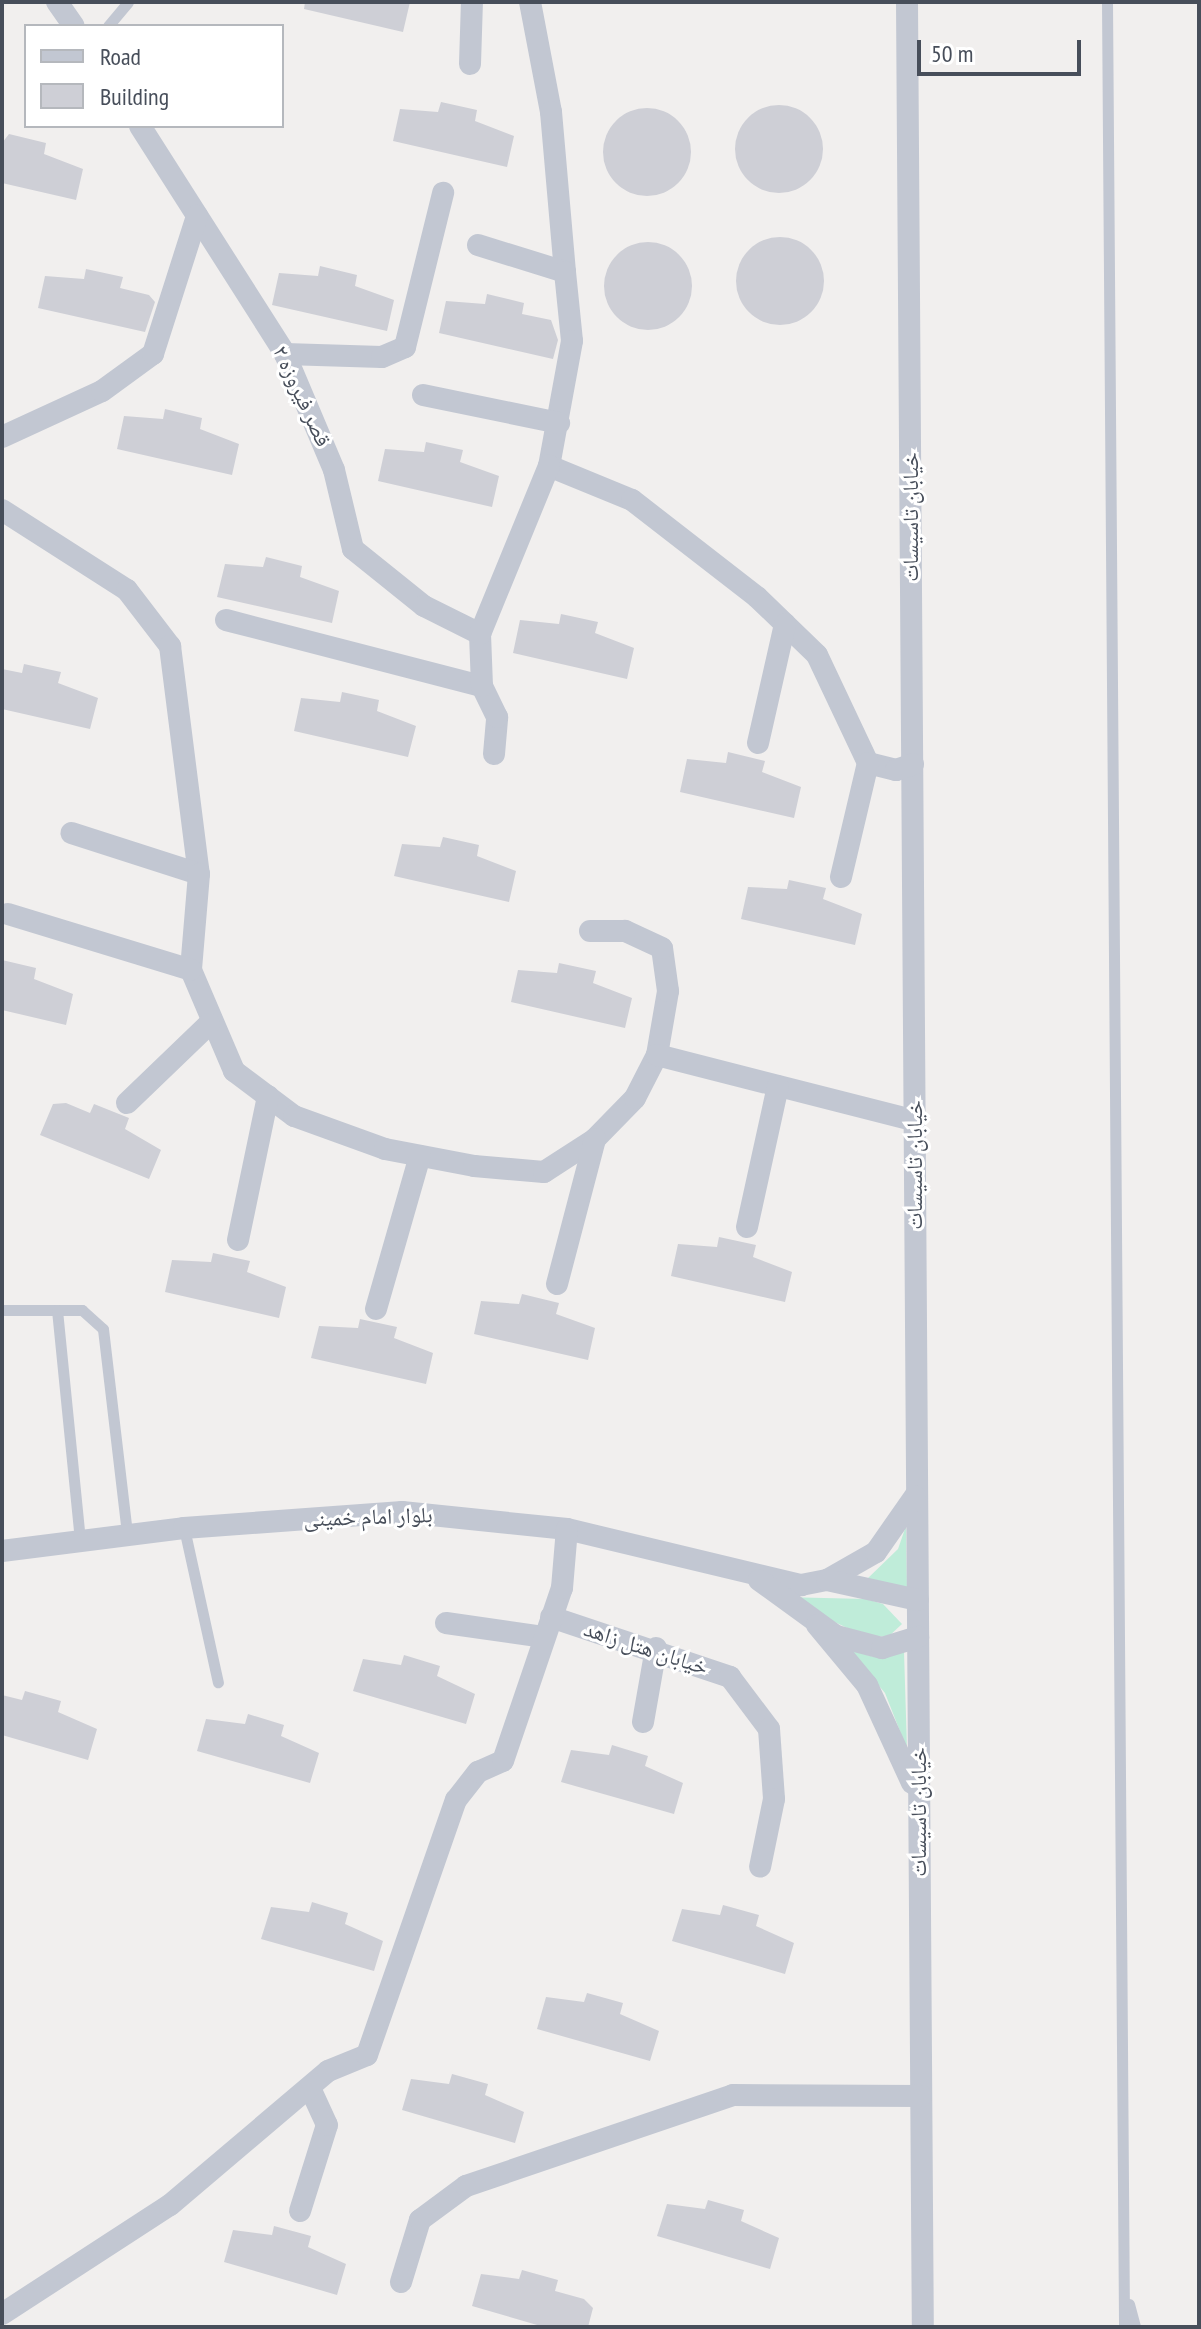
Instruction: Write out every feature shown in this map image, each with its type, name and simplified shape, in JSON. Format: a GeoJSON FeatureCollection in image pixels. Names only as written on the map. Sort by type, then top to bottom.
{"type":"FeatureCollection","features":[{"type":"Feature","properties":{"kind":"street"},"geometry":{"type":"LineString","coordinates":[[57,2],[73,24]]}},
{"type":"Feature","properties":{"kind":"street"},"geometry":{"type":"LineString","coordinates":[[470,64],[472,2]]}},
{"type":"Feature","properties":{"kind":"street"},"geometry":{"type":"LineString","coordinates":[[494,754],[497,717],[482,686],[480,634],[549,466],[572,341],[551,112],[530,2]]}},
{"type":"Feature","properties":{"kind":"street","name":"خیابان تاسیسات"},"geometry":{"type":"LineString","coordinates":[[907,2],[923,2327]]}},
{"type":"Feature","properties":{"kind":"street","name":"قصر فیروزه ۲"},"geometry":{"type":"LineString","coordinates":[[141,128],[285,354],[334,470],[353,549],[381,577],[480,634]]}},
{"type":"Feature","properties":{"kind":"street"},"geometry":{"type":"LineString","coordinates":[[285,354],[382,357],[405,347],[443,193]]}},
{"type":"Feature","properties":{"kind":"street"},"geometry":{"type":"LineString","coordinates":[[2,437],[102,391],[153,354],[197,216]]}},
{"type":"Feature","properties":{"kind":"street"},"geometry":{"type":"LineString","coordinates":[[478,245],[565,272]]}},
{"type":"Feature","properties":{"kind":"street"},"geometry":{"type":"LineString","coordinates":[[423,395],[559,423]]}},
{"type":"Feature","properties":{"kind":"street"},"geometry":{"type":"LineString","coordinates":[[549,466],[632,500],[785,624],[817,655],[868,763],[841,877]]}},
{"type":"Feature","properties":{"kind":"street"},"geometry":{"type":"LineString","coordinates":[[2,510],[127,590],[170,646],[199,874],[191,970],[209,1024],[234,1071],[294,1116],[420,1156],[544,1172],[595,1139],[635,1098],[657,1055],[668,991],[662,948],[625,931],[590,931]]}},
{"type":"Feature","properties":{"kind":"street"},"geometry":{"type":"LineString","coordinates":[[226,620],[482,686]]}},
{"type":"Feature","properties":{"kind":"street"},"geometry":{"type":"LineString","coordinates":[[758,743],[785,624]]}},
{"type":"Feature","properties":{"kind":"street"},"geometry":{"type":"LineString","coordinates":[[868,763],[896,770],[913,764]]}},
{"type":"Feature","properties":{"kind":"street"},"geometry":{"type":"LineString","coordinates":[[71,833],[199,874]]}},
{"type":"Feature","properties":{"kind":"street"},"geometry":{"type":"LineString","coordinates":[[8,914],[191,970]]}},
{"type":"Feature","properties":{"kind":"street"},"geometry":{"type":"LineString","coordinates":[[127,1103],[209,1024]]}},
{"type":"Feature","properties":{"kind":"street"},"geometry":{"type":"LineString","coordinates":[[657,1055],[915,1121]]}},
{"type":"Feature","properties":{"kind":"street"},"geometry":{"type":"LineString","coordinates":[[747,1227],[778,1086]]}},
{"type":"Feature","properties":{"kind":"street"},"geometry":{"type":"LineString","coordinates":[[238,1240],[268,1096]]}},
{"type":"Feature","properties":{"kind":"street"},"geometry":{"type":"LineString","coordinates":[[557,1284],[595,1139]]}},
{"type":"Feature","properties":{"kind":"street"},"geometry":{"type":"LineString","coordinates":[[376,1309],[420,1156]]}},
{"type":"Feature","properties":{"kind":"street"},"geometry":{"type":"LineString","coordinates":[[827,1580],[876,1552],[917,1491]]}},
{"type":"Feature","properties":{"kind":"street","name":"بلوار امام خمینی"},"geometry":{"type":"LineString","coordinates":[[2,1559],[13,1550],[80,1539],[402,1512],[567,1529],[754,1576],[801,1585],[827,1580]]}},
{"type":"Feature","properties":{"kind":"street"},"geometry":{"type":"LineString","coordinates":[[2,2314],[170,2205],[310,2088],[367,2055],[456,1800],[478,1772],[503,1761],[562,1588],[567,1529]]}},
{"type":"Feature","properties":{"kind":"street"},"geometry":{"type":"LineString","coordinates":[[754,1576],[817,1625],[867,1685],[909,1769],[919,1814]]}},
{"type":"Feature","properties":{"kind":"street"},"geometry":{"type":"LineString","coordinates":[[827,1580],[918,1600]]}},
{"type":"Feature","properties":{"kind":"street","name":"خیابان هتل زاهد"},"geometry":{"type":"LineString","coordinates":[[446,1623],[547,1627],[656,1648],[730,1677],[769,1729],[774,1799],[760,1867]]}},
{"type":"Feature","properties":{"kind":"street"},"geometry":{"type":"LineString","coordinates":[[817,1625],[882,1648],[918,1637]]}},
{"type":"Feature","properties":{"kind":"street"},"geometry":{"type":"LineString","coordinates":[[643,1722],[656,1648]]}},
{"type":"Feature","properties":{"kind":"street"},"geometry":{"type":"LineString","coordinates":[[300,2211],[327,2125],[310,2088]]}},
{"type":"Feature","properties":{"kind":"street"},"geometry":{"type":"LineString","coordinates":[[401,2282],[420,2220],[466,2186],[733,2095],[921,2096]]}},
{"type":"Feature","properties":{"kind":"lane"},"geometry":{"type":"LineString","coordinates":[[110,24],[128,2]]}},
{"type":"Feature","properties":{"kind":"lane"},"geometry":{"type":"LineString","coordinates":[[1107,2],[1127,2293],[1124,2327]]}},
{"type":"Feature","properties":{"kind":"lane"},"geometry":{"type":"LineString","coordinates":[[2,1310],[82,1310],[103,1329],[127,1534]]}},
{"type":"Feature","properties":{"kind":"lane"},"geometry":{"type":"LineString","coordinates":[[57,1310],[80,1539]]}},
{"type":"Feature","properties":{"kind":"lane"},"geometry":{"type":"LineString","coordinates":[[184,1528],[218,1682]]}},
{"type":"Feature","properties":{"kind":"lane"},"geometry":{"type":"LineString","coordinates":[[1127,2293],[1135,2327]]}},
{"type":"Feature","properties":{"kind":"green space"},"geometry":{"type":"Polygon","coordinates":[[[906,1526],[907,1589],[866,1580],[898,1549],[906,1526]]]}},
{"type":"Feature","properties":{"kind":"green space"},"geometry":{"type":"Polygon","coordinates":[[[782,1597],[866,1599],[883,1604],[902,1624],[888,1637],[862,1635],[782,1597]]]}},
{"type":"Feature","properties":{"kind":"green space"},"geometry":{"type":"Polygon","coordinates":[[[848,1649],[874,1657],[904,1651],[907,1749],[885,1693],[848,1649]]]}},
{"type":"Feature","properties":{"kind":"building"},"geometry":{"type":"Polygon","coordinates":[[[305,2],[410,2],[403,32],[304,9],[305,2]]]}},
{"type":"Feature","properties":{"kind":"building"},"geometry":{"type":"Polygon","coordinates":[[[441,102],[477,110],[475,121],[514,136],[507,167],[393,141],[400,109],[438,112],[441,102]]]}},
{"type":"Feature","properties":{"kind":"building"},"geometry":{"type":"Polygon","coordinates":[[[779,105],[796,109],[810,118],[819,132],[823,149],[819,166],[810,180],[796,189],[779,193],[762,189],[748,180],[739,166],[735,149],[739,132],[748,118],[762,109],[779,105]]]}},
{"type":"Feature","properties":{"kind":"building"},"geometry":{"type":"Polygon","coordinates":[[[647,108],[664,112],[678,121],[687,135],[691,152],[687,169],[678,183],[664,192],[647,196],[630,192],[616,183],[607,169],[603,152],[607,135],[616,121],[630,112],[647,108]]]}},
{"type":"Feature","properties":{"kind":"building"},"geometry":{"type":"Polygon","coordinates":[[[9,134],[46,143],[44,154],[83,169],[76,200],[2,183],[2,143],[9,134]]]}},
{"type":"Feature","properties":{"kind":"building"},"geometry":{"type":"Polygon","coordinates":[[[780,237],[797,241],[811,250],[820,264],[824,281],[820,298],[811,312],[797,321],[780,325],[763,321],[749,312],[740,298],[736,281],[740,264],[749,250],[763,241],[780,237]]]}},
{"type":"Feature","properties":{"kind":"building"},"geometry":{"type":"Polygon","coordinates":[[[648,242],[665,246],[679,255],[688,269],[692,286],[688,303],[679,317],[665,326],[648,330],[631,326],[617,317],[608,303],[604,286],[608,269],[617,255],[631,246],[648,242]]]}},
{"type":"Feature","properties":{"kind":"building"},"geometry":{"type":"Polygon","coordinates":[[[320,266],[357,275],[355,286],[394,300],[387,331],[272,305],[279,273],[318,276],[320,266]]]}},
{"type":"Feature","properties":{"kind":"building"},"geometry":{"type":"Polygon","coordinates":[[[86,269],[123,277],[120,288],[149,295],[155,302],[145,332],[38,308],[45,276],[84,279],[86,269]]]}},
{"type":"Feature","properties":{"kind":"building"},"geometry":{"type":"Polygon","coordinates":[[[487,294],[524,303],[522,314],[551,320],[558,340],[553,359],[439,333],[446,301],[485,304],[487,294]]]}},
{"type":"Feature","properties":{"kind":"building"},"geometry":{"type":"Polygon","coordinates":[[[165,409],[202,418],[200,429],[239,444],[232,475],[117,449],[124,416],[163,419],[165,409]]]}},
{"type":"Feature","properties":{"kind":"building"},"geometry":{"type":"Polygon","coordinates":[[[426,442],[463,450],[460,462],[499,476],[492,507],[378,481],[385,449],[424,452],[426,442]]]}},
{"type":"Feature","properties":{"kind":"building"},"geometry":{"type":"Polygon","coordinates":[[[266,557],[302,566],[300,577],[339,591],[332,623],[217,597],[225,564],[263,567],[266,557]]]}},
{"type":"Feature","properties":{"kind":"building"},"geometry":{"type":"Polygon","coordinates":[[[561,614],[598,622],[595,633],[634,648],[627,679],[513,653],[520,620],[559,624],[561,614]]]}},
{"type":"Feature","properties":{"kind":"building"},"geometry":{"type":"Polygon","coordinates":[[[24,664],[61,672],[58,683],[98,698],[90,729],[2,709],[2,669],[22,673],[24,664]]]}},
{"type":"Feature","properties":{"kind":"building"},"geometry":{"type":"Polygon","coordinates":[[[342,692],[379,700],[377,711],[416,726],[408,757],[294,731],[301,698],[340,702],[342,692]]]}},
{"type":"Feature","properties":{"kind":"building"},"geometry":{"type":"Polygon","coordinates":[[[728,752],[765,761],[762,772],[801,787],[794,818],[680,792],[687,759],[726,763],[728,752]]]}},
{"type":"Feature","properties":{"kind":"building"},"geometry":{"type":"Polygon","coordinates":[[[443,837],[479,845],[477,856],[516,871],[509,902],[394,876],[402,844],[440,847],[443,837]]]}},
{"type":"Feature","properties":{"kind":"building"},"geometry":{"type":"Polygon","coordinates":[[[789,880],[826,888],[823,899],[862,914],[855,945],[741,919],[748,887],[787,889],[789,880]]]}},
{"type":"Feature","properties":{"kind":"building"},"geometry":{"type":"Polygon","coordinates":[[[2,960],[36,968],[34,979],[73,994],[66,1025],[2,1010],[2,960]]]}},
{"type":"Feature","properties":{"kind":"building"},"geometry":{"type":"Polygon","coordinates":[[[559,963],[596,971],[593,983],[632,998],[625,1028],[511,1002],[518,970],[557,973],[559,963]]]}},
{"type":"Feature","properties":{"kind":"building"},"geometry":{"type":"Polygon","coordinates":[[[66,1103],[90,1113],[94,1104],[129,1118],[125,1129],[161,1150],[149,1179],[40,1135],[53,1104],[66,1103]]]}},
{"type":"Feature","properties":{"kind":"building"},"geometry":{"type":"Polygon","coordinates":[[[719,1237],[756,1245],[753,1257],[792,1272],[785,1302],[671,1276],[678,1244],[717,1247],[719,1237]]]}},
{"type":"Feature","properties":{"kind":"building"},"geometry":{"type":"Polygon","coordinates":[[[213,1253],[250,1261],[247,1272],[286,1287],[279,1318],[165,1292],[172,1260],[211,1262],[213,1253]]]}},
{"type":"Feature","properties":{"kind":"building"},"geometry":{"type":"Polygon","coordinates":[[[522,1294],[559,1303],[556,1314],[595,1328],[588,1360],[474,1334],[481,1301],[519,1304],[522,1294]]]}},
{"type":"Feature","properties":{"kind":"building"},"geometry":{"type":"Polygon","coordinates":[[[360,1319],[397,1327],[394,1338],[433,1353],[426,1384],[311,1358],[319,1326],[358,1328],[360,1319]]]}},
{"type":"Feature","properties":{"kind":"building"},"geometry":{"type":"Polygon","coordinates":[[[404,1655],[440,1666],[437,1676],[475,1694],[466,1724],[353,1691],[363,1659],[401,1665],[404,1655]]]}},
{"type":"Feature","properties":{"kind":"building"},"geometry":{"type":"Polygon","coordinates":[[[25,1691],[61,1701],[58,1712],[97,1729],[88,1760],[2,1735],[2,1695],[22,1700],[25,1691]]]}},
{"type":"Feature","properties":{"kind":"building"},"geometry":{"type":"Polygon","coordinates":[[[248,1714],[284,1725],[281,1736],[319,1753],[310,1783],[197,1751],[206,1719],[245,1724],[248,1714]]]}},
{"type":"Feature","properties":{"kind":"building"},"geometry":{"type":"Polygon","coordinates":[[[612,1745],[648,1756],[645,1766],[683,1783],[674,1814],[561,1782],[571,1750],[609,1755],[612,1745]]]}},
{"type":"Feature","properties":{"kind":"building"},"geometry":{"type":"Polygon","coordinates":[[[312,1902],[348,1913],[345,1924],[383,1941],[374,1971],[261,1939],[271,1907],[309,1912],[312,1902]]]}},
{"type":"Feature","properties":{"kind":"building"},"geometry":{"type":"Polygon","coordinates":[[[723,1905],[759,1915],[756,1926],[794,1943],[785,1974],[672,1941],[682,1909],[720,1915],[723,1905]]]}},
{"type":"Feature","properties":{"kind":"building"},"geometry":{"type":"Polygon","coordinates":[[[587,1993],[623,2003],[620,2014],[659,2031],[650,2061],[537,2029],[546,1997],[584,2002],[587,1993]]]}},
{"type":"Feature","properties":{"kind":"building"},"geometry":{"type":"Polygon","coordinates":[[[452,2074],[488,2084],[485,2095],[524,2112],[515,2143],[402,2110],[411,2079],[449,2084],[452,2074]]]}},
{"type":"Feature","properties":{"kind":"building"},"geometry":{"type":"Polygon","coordinates":[[[708,2200],[744,2210],[741,2221],[779,2238],[770,2269],[657,2236],[667,2204],[705,2209],[708,2200]]]}},
{"type":"Feature","properties":{"kind":"building"},"geometry":{"type":"Polygon","coordinates":[[[274,2226],[311,2236],[308,2247],[346,2264],[337,2295],[224,2262],[233,2230],[272,2235],[274,2226]]]}},
{"type":"Feature","properties":{"kind":"building"},"geometry":{"type":"Polygon","coordinates":[[[522,2270],[558,2280],[555,2291],[584,2299],[593,2308],[588,2327],[544,2327],[472,2306],[481,2274],[519,2279],[522,2270]]]}}]}
